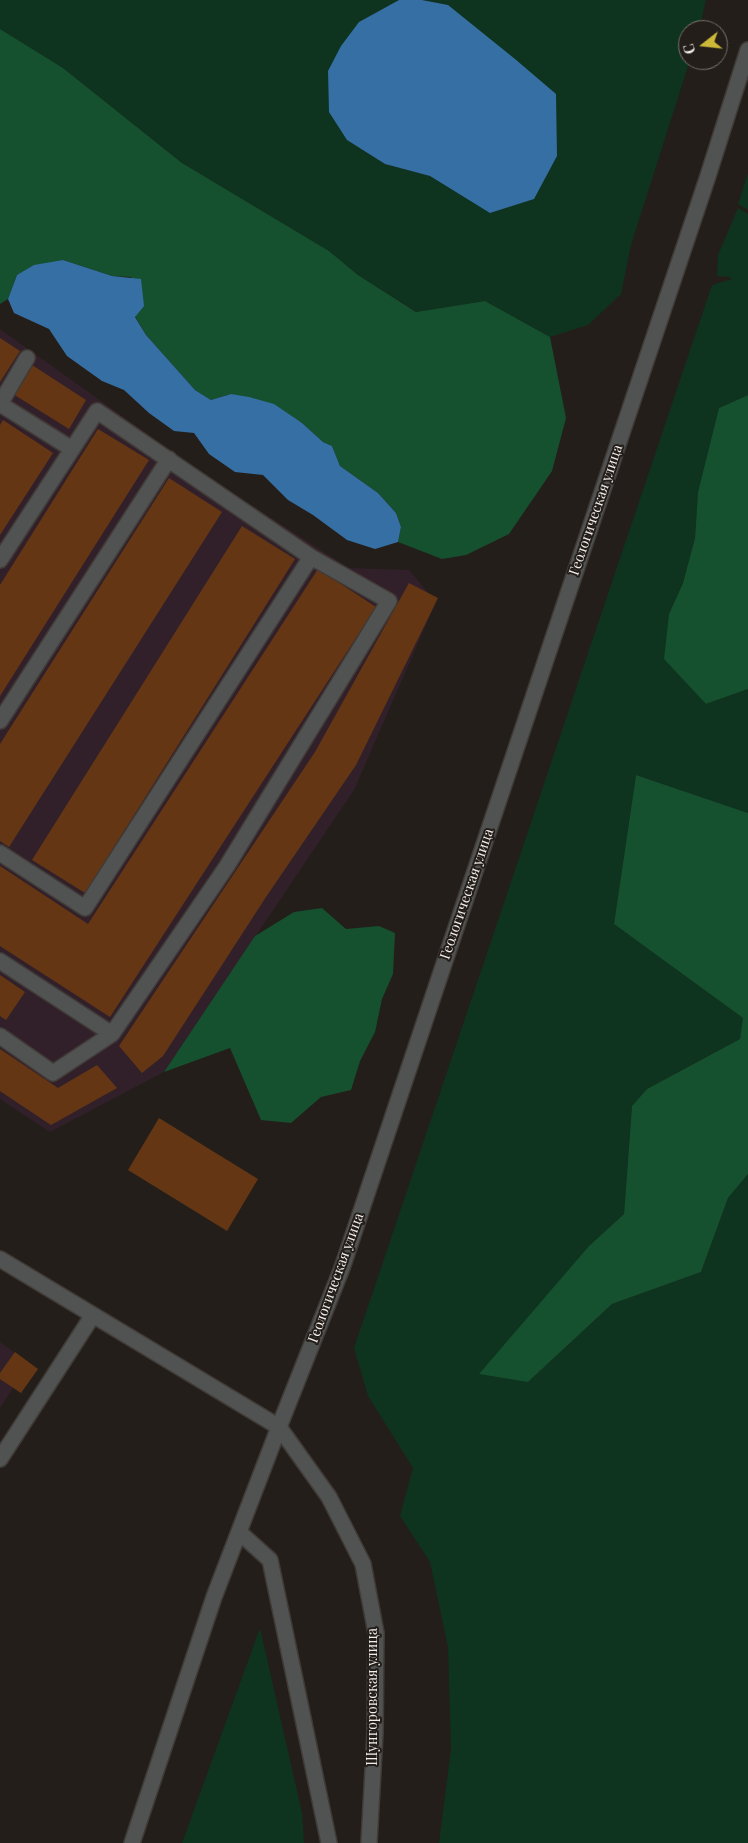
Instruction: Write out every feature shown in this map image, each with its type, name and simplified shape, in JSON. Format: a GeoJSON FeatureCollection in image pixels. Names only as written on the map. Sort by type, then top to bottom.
{"type":"FeatureCollection","features":[{"type":"Feature","properties":{"kind":"street","name":"Геологическая улица"},"geometry":{"type":"LineString","coordinates":[[132,1843],[211,1606],[342,1268],[707,179],[748,50]]}},
{"type":"Feature","properties":{"kind":"street"},"geometry":{"type":"LineString","coordinates":[[27,358],[0,404],[72,449]]}},
{"type":"Feature","properties":{"kind":"street"},"geometry":{"type":"LineString","coordinates":[[0,560],[97,411],[311,557],[389,602],[227,866],[112,1034],[53,1072],[0,1036]]}},
{"type":"Feature","properties":{"kind":"street"},"geometry":{"type":"LineString","coordinates":[[0,721],[168,459]]}},
{"type":"Feature","properties":{"kind":"street"},"geometry":{"type":"LineString","coordinates":[[0,853],[85,908],[311,557]]}},
{"type":"Feature","properties":{"kind":"street"},"geometry":{"type":"LineString","coordinates":[[0,961],[112,1034]]}},
{"type":"Feature","properties":{"kind":"street"},"geometry":{"type":"LineString","coordinates":[[0,1259],[279,1427]]}},
{"type":"Feature","properties":{"kind":"street"},"geometry":{"type":"LineString","coordinates":[[0,1459],[93,1315]]}},
{"type":"Feature","properties":{"kind":"street","name":"Шунгоровская улица"},"geometry":{"type":"LineString","coordinates":[[279,1427],[329,1497],[363,1564],[376,1633],[375,1733],[369,1843]]}},
{"type":"Feature","properties":{"kind":"street"},"geometry":{"type":"LineString","coordinates":[[239,1532],[270,1560],[329,1843]]}},
{"type":"Feature","properties":{"kind":"shaded area"},"geometry":{"type":"Polygon","coordinates":[[[0,329],[212,480],[349,568],[409,570],[436,602],[354,790],[164,1072],[50,1132],[0,1099],[0,329]]]}},
{"type":"Feature","properties":{"kind":"shaded area"},"geometry":{"type":"Polygon","coordinates":[[[0,1342],[38,1369],[21,1393],[13,1388],[0,1408],[0,1342]]]}},
{"type":"Feature","properties":{"kind":"green space"},"geometry":{"type":"Polygon","coordinates":[[[0,0],[399,0],[359,22],[347,140],[385,164],[430,176],[491,213],[534,198],[557,156],[448,5],[422,0],[706,0],[701,20],[678,20],[678,70],[687,70],[631,245],[621,294],[588,325],[550,337],[485,301],[417,312],[358,275],[329,251],[182,163],[63,68],[0,29],[0,0]]]}},
{"type":"Feature","properties":{"kind":"green space"},"geometry":{"type":"Polygon","coordinates":[[[0,29],[63,68],[182,163],[329,251],[358,275],[416,312],[485,301],[550,337],[566,418],[552,471],[509,534],[466,555],[442,559],[398,542],[401,527],[396,513],[378,493],[340,466],[332,446],[323,442],[302,423],[231,394],[211,400],[195,390],[146,335],[135,316],[131,277],[112,276],[63,260],[17,275],[8,299],[0,304],[0,29]]]}},
{"type":"Feature","properties":{"kind":"green space"},"geometry":{"type":"Polygon","coordinates":[[[748,173],[748,210],[738,204],[748,173]]]}},
{"type":"Feature","properties":{"kind":"green space"},"geometry":{"type":"Polygon","coordinates":[[[738,208],[748,214],[748,395],[719,408],[698,492],[695,538],[683,583],[669,614],[706,704],[748,689],[748,813],[636,775],[614,924],[744,1018],[740,1039],[647,1089],[632,1106],[624,1214],[589,1246],[556,1286],[528,1382],[612,1304],[701,1272],[728,1198],[748,1174],[748,1843],[439,1843],[451,1749],[448,1647],[430,1562],[400,1516],[413,1468],[368,1396],[354,1348],[712,285],[732,279],[717,276],[718,255],[738,208]]]}},
{"type":"Feature","properties":{"kind":"green space"},"geometry":{"type":"Polygon","coordinates":[[[748,395],[748,689],[706,704],[664,659],[669,614],[683,583],[695,538],[698,492],[719,408],[748,395]]]}},
{"type":"Feature","properties":{"kind":"green space"},"geometry":{"type":"Polygon","coordinates":[[[636,775],[748,813],[748,1174],[728,1198],[701,1272],[612,1304],[528,1382],[479,1374],[589,1246],[624,1214],[632,1106],[647,1089],[740,1039],[743,1018],[614,924],[636,775]]]}},
{"type":"Feature","properties":{"kind":"green space"},"geometry":{"type":"Polygon","coordinates":[[[322,908],[346,929],[379,926],[395,933],[393,974],[382,999],[375,1032],[360,1061],[351,1090],[321,1097],[291,1123],[261,1120],[230,1048],[164,1072],[255,936],[294,912],[322,908]]]}},
{"type":"Feature","properties":{"kind":"green space"},"geometry":{"type":"Polygon","coordinates":[[[260,1628],[302,1813],[304,1843],[182,1843],[260,1628]]]}},
{"type":"Feature","properties":{"kind":"water"},"geometry":{"type":"Polygon","coordinates":[[[399,0],[422,0],[448,5],[556,94],[557,156],[534,199],[490,213],[430,176],[385,164],[347,140],[329,112],[328,71],[341,46],[359,22],[399,0]]]}},
{"type":"Feature","properties":{"kind":"water"},"geometry":{"type":"Polygon","coordinates":[[[63,260],[112,276],[141,279],[144,306],[135,317],[146,335],[195,390],[211,400],[231,394],[274,404],[302,423],[323,442],[332,446],[340,466],[378,493],[396,513],[401,527],[398,542],[375,549],[347,540],[313,515],[288,500],[263,475],[235,472],[209,454],[194,433],[174,431],[149,413],[124,390],[102,381],[67,356],[49,329],[14,313],[8,299],[17,275],[34,265],[63,260]]]}},
{"type":"Feature","properties":{"kind":"building"},"geometry":{"type":"Polygon","coordinates":[[[0,338],[20,351],[0,382],[0,338]]]}},
{"type":"Feature","properties":{"kind":"building"},"geometry":{"type":"Polygon","coordinates":[[[32,365],[86,400],[69,429],[13,394],[32,365]]]}},
{"type":"Feature","properties":{"kind":"building"},"geometry":{"type":"Polygon","coordinates":[[[3,420],[53,453],[0,535],[0,425],[3,420]]]}},
{"type":"Feature","properties":{"kind":"building"},"geometry":{"type":"Polygon","coordinates":[[[98,429],[149,460],[0,696],[0,585],[98,429]]]}},
{"type":"Feature","properties":{"kind":"building"},"geometry":{"type":"Polygon","coordinates":[[[169,478],[222,512],[9,847],[0,841],[0,744],[169,478]]]}},
{"type":"Feature","properties":{"kind":"building"},"geometry":{"type":"Polygon","coordinates":[[[242,526],[295,559],[85,893],[32,860],[242,526]]]}},
{"type":"Feature","properties":{"kind":"building"},"geometry":{"type":"Polygon","coordinates":[[[318,569],[376,607],[110,1017],[0,946],[0,866],[88,924],[318,569]]]}},
{"type":"Feature","properties":{"kind":"building"},"geometry":{"type":"Polygon","coordinates":[[[409,583],[438,598],[356,765],[266,897],[163,1056],[142,1073],[119,1046],[315,752],[409,583]]]}},
{"type":"Feature","properties":{"kind":"building"},"geometry":{"type":"Polygon","coordinates":[[[0,975],[25,992],[6,1020],[0,1016],[0,975]]]}},
{"type":"Feature","properties":{"kind":"building"},"geometry":{"type":"Polygon","coordinates":[[[0,1049],[58,1088],[97,1065],[117,1088],[51,1125],[0,1091],[0,1049]]]}},
{"type":"Feature","properties":{"kind":"building"},"geometry":{"type":"Polygon","coordinates":[[[159,1118],[258,1179],[227,1231],[128,1170],[159,1118]]]}},
{"type":"Feature","properties":{"kind":"building"},"geometry":{"type":"Polygon","coordinates":[[[15,1352],[38,1369],[21,1393],[0,1379],[0,1373],[15,1352]]]}}]}
